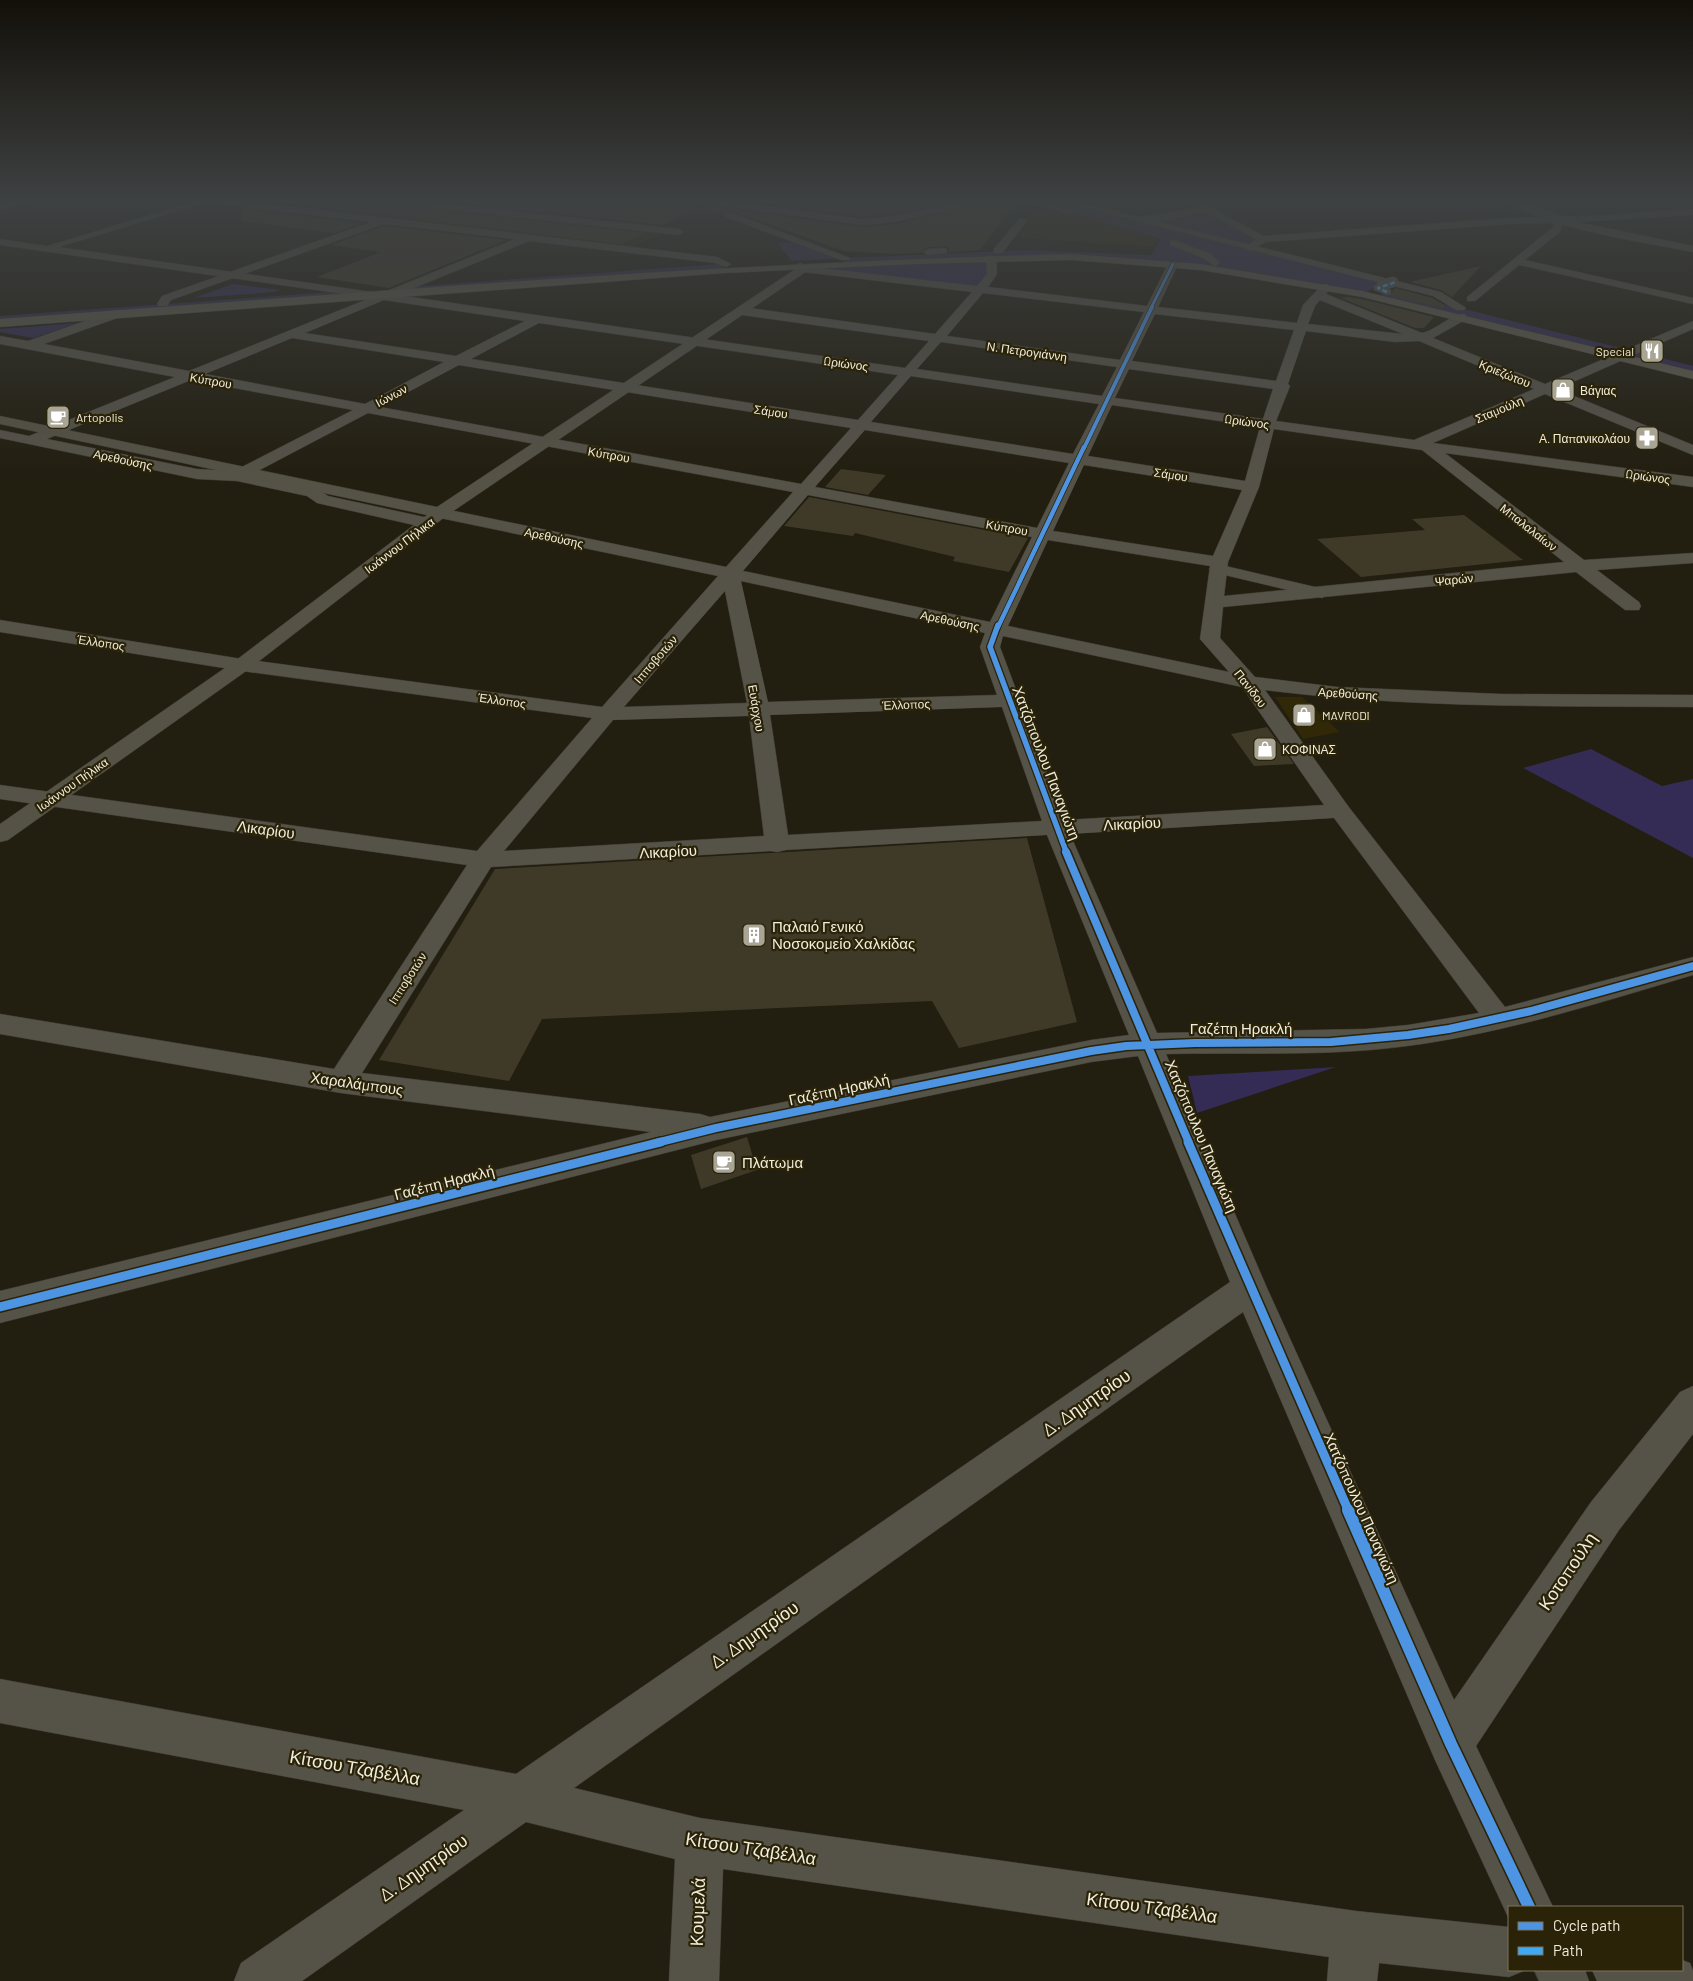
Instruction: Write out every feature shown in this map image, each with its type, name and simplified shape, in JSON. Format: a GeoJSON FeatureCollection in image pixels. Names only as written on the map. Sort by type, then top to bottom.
{"type":"FeatureCollection","features":[{"type":"Feature","properties":{"kind":"main road"},"geometry":{"type":"LineString","coordinates":[[0,316],[351,290]]}},
{"type":"Feature","properties":{"kind":"main road"},"geometry":{"type":"LineString","coordinates":[[0,323],[452,290]]}},
{"type":"Feature","properties":{"kind":"main road"},"geometry":{"type":"LineString","coordinates":[[1293,290],[1318,296],[1460,312],[1693,366]]}},
{"type":"Feature","properties":{"kind":"main road"},"geometry":{"type":"LineString","coordinates":[[1404,290],[1460,312],[1693,375]]}},
{"type":"Feature","properties":{"kind":"street"},"geometry":{"type":"LineString","coordinates":[[162,304],[166,298],[187,290]]}},
{"type":"Feature","properties":{"kind":"street","name":"Ωριώνος"},"geometry":{"type":"LineString","coordinates":[[338,290],[381,295],[1421,446],[1693,482]]}},
{"type":"Feature","properties":{"kind":"street"},"geometry":{"type":"LineString","coordinates":[[8,449],[396,290]]}},
{"type":"Feature","properties":{"kind":"street","name":"Ιωάννου Πήλικα"},"geometry":{"type":"LineString","coordinates":[[0,835],[242,665],[434,518],[771,290]]}},
{"type":"Feature","properties":{"kind":"street","name":"Ιπποβοτών"},"geometry":{"type":"LineString","coordinates":[[341,1082],[483,860],[803,489],[980,290]]}},
{"type":"Feature","properties":{"kind":"street"},"geometry":{"type":"LineString","coordinates":[[984,290],[1302,328],[1396,338],[1421,338],[1437,334],[1460,312],[1437,294],[1423,290]]}},
{"type":"Feature","properties":{"kind":"street","name":"Χατζόπουλου Παναγιώτη"},"geometry":{"type":"LineString","coordinates":[[1160,290],[996,630],[990,648],[1056,828],[1148,1042],[1250,1288],[1451,1744],[1529,1906]]}},
{"type":"Feature","properties":{"kind":"street"},"geometry":{"type":"LineString","coordinates":[[1471,299],[1482,290]]}},
{"type":"Feature","properties":{"kind":"street"},"geometry":{"type":"LineString","coordinates":[[1646,290],[1693,301]]}},
{"type":"Feature","properties":{"kind":"street","name":"Πανίδου"},"geometry":{"type":"LineString","coordinates":[[1318,296],[1302,328],[1268,424],[1251,487],[1218,565],[1216,602],[1210,639],[1249,682],[1340,811],[1499,1019]]}},
{"type":"Feature","properties":{"kind":"street","name":"Κριεζώτου"},"geometry":{"type":"LineString","coordinates":[[1318,296],[1693,450]]}},
{"type":"Feature","properties":{"kind":"street","name":"Ν. Πετρογιάννη"},"geometry":{"type":"LineString","coordinates":[[742,311],[1283,386]]}},
{"type":"Feature","properties":{"kind":"street"},"geometry":{"type":"LineString","coordinates":[[0,355],[116,314]]}},
{"type":"Feature","properties":{"kind":"street","name":"Ιώνων"},"geometry":{"type":"LineString","coordinates":[[241,473],[536,319]]}},
{"type":"Feature","properties":{"kind":"street","name":"Σταμούλη"},"geometry":{"type":"LineString","coordinates":[[1421,446],[1544,389],[1693,325]]}},
{"type":"Feature","properties":{"kind":"street","name":"Σάμου"},"geometry":{"type":"LineString","coordinates":[[290,334],[1251,487]]}},
{"type":"Feature","properties":{"kind":"street","name":"Κύπρου"},"geometry":{"type":"LineString","coordinates":[[0,340],[1218,565]]}},
{"type":"Feature","properties":{"kind":"street","name":"Αρεθούσης"},"geometry":{"type":"LineString","coordinates":[[0,420],[241,473],[312,492],[324,500],[434,518],[730,573],[1249,682],[1337,693],[1501,700],[1693,701]]}},
{"type":"Feature","properties":{"kind":"street","name":"Αρεθούσης"},"geometry":{"type":"LineString","coordinates":[[0,434],[197,474],[241,473]]}},
{"type":"Feature","properties":{"kind":"street","name":"Μπαλαλαίων"},"geometry":{"type":"LineString","coordinates":[[1421,446],[1632,606]]}},
{"type":"Feature","properties":{"kind":"street","name":"Ψαρών"},"geometry":{"type":"LineString","coordinates":[[1216,602],[1322,593],[1579,566],[1693,558]]}},
{"type":"Feature","properties":{"kind":"street","name":"Ευάρχου"},"geometry":{"type":"LineString","coordinates":[[730,573],[758,709],[778,845]]}},
{"type":"Feature","properties":{"kind":"street","name":"Έλλοπος"},"geometry":{"type":"LineString","coordinates":[[0,626],[242,665],[607,714],[1009,701]]}},
{"type":"Feature","properties":{"kind":"street","name":"Λικαρίου"},"geometry":{"type":"LineString","coordinates":[[0,792],[483,860],[778,845],[1340,811]]}},
{"type":"Feature","properties":{"kind":"street","name":"Γαζέπη Ηρακλή"},"geometry":{"type":"LineString","coordinates":[[0,1307],[716,1128],[1091,1051],[1148,1042],[1363,1041],[1420,1036],[1499,1019],[1690,970]]}},
{"type":"Feature","properties":{"kind":"street","name":"Χαραλάμπους"},"geometry":{"type":"LineString","coordinates":[[0,1024],[341,1082],[716,1128]]}},
{"type":"Feature","properties":{"kind":"street","name":"Δ. Δημητρίου"},"geometry":{"type":"LineString","coordinates":[[259,1981],[1250,1288]]}},
{"type":"Feature","properties":{"kind":"street","name":"Κοτοπούλη"},"geometry":{"type":"LineString","coordinates":[[1451,1744],[1604,1516],[1693,1404]]}},
{"type":"Feature","properties":{"kind":"street","name":"Κίτσου Τζαβέλλα"},"geometry":{"type":"LineString","coordinates":[[0,1701],[522,1798],[700,1842],[1354,1959],[1508,1952]]}},
{"type":"Feature","properties":{"kind":"street","name":"Κουμελά"},"geometry":{"type":"LineString","coordinates":[[694,1981],[700,1842]]}},
{"type":"Feature","properties":{"kind":"street"},"geometry":{"type":"LineString","coordinates":[[1621,1971],[1672,1981]]}},
{"type":"Feature","properties":{"kind":"lane"},"geometry":{"type":"LineString","coordinates":[[1218,565],[1322,593]]}},
{"type":"Feature","properties":{"kind":"shaded area"},"geometry":{"type":"Polygon","coordinates":[[[215,290],[279,290],[275,292],[194,298],[215,290]]]}},
{"type":"Feature","properties":{"kind":"shaded area"},"geometry":{"type":"Polygon","coordinates":[[[409,290],[432,290],[410,292],[409,290]]]}},
{"type":"Feature","properties":{"kind":"shaded area"},"geometry":{"type":"Polygon","coordinates":[[[1338,290],[1369,290],[1362,294],[1338,290]]]}},
{"type":"Feature","properties":{"kind":"shaded area"},"geometry":{"type":"Polygon","coordinates":[[[331,292],[340,293],[340,295],[0,323],[0,316],[331,292]]]}},
{"type":"Feature","properties":{"kind":"shaded area"},"geometry":{"type":"Polygon","coordinates":[[[1386,292],[1460,308],[1693,366],[1693,375],[1378,297],[1386,292]]]}},
{"type":"Feature","properties":{"kind":"shaded area"},"geometry":{"type":"Polygon","coordinates":[[[78,323],[33,338],[0,332],[0,329],[78,323]]]}},
{"type":"Feature","properties":{"kind":"shaded area","name":"MAVRODI"},"geometry":{"type":"Polygon","coordinates":[[[1275,697],[1302,697],[1340,732],[1303,739],[1275,697]]]}},
{"type":"Feature","properties":{"kind":"shaded area"},"geometry":{"type":"Polygon","coordinates":[[[1591,749],[1662,786],[1693,779],[1693,858],[1523,768],[1591,749]]]}},
{"type":"Feature","properties":{"kind":"shaded area"},"geometry":{"type":"Polygon","coordinates":[[[1336,1067],[1197,1113],[1188,1076],[1336,1067]]]}},
{"type":"Feature","properties":{"kind":"building"},"geometry":{"type":"Polygon","coordinates":[[[1393,290],[1405,290],[1432,298],[1445,305],[1442,308],[1391,296],[1393,290]]]}},
{"type":"Feature","properties":{"kind":"building"},"geometry":{"type":"Polygon","coordinates":[[[1442,290],[1458,290],[1452,297],[1442,290]]]}},
{"type":"Feature","properties":{"kind":"building"},"geometry":{"type":"Polygon","coordinates":[[[1348,297],[1434,317],[1424,328],[1415,328],[1341,298],[1348,297]]]}},
{"type":"Feature","properties":{"kind":"building"},"geometry":{"type":"Polygon","coordinates":[[[841,469],[886,475],[868,495],[825,487],[841,469]]]}},
{"type":"Feature","properties":{"kind":"building"},"geometry":{"type":"Polygon","coordinates":[[[809,497],[1028,538],[1009,572],[953,561],[955,557],[855,533],[853,536],[784,526],[809,497]]]}},
{"type":"Feature","properties":{"kind":"building"},"geometry":{"type":"Polygon","coordinates":[[[1464,515],[1523,560],[1361,577],[1317,539],[1425,530],[1412,519],[1464,515]]]}},
{"type":"Feature","properties":{"kind":"building","name":"ΚΟΦΙΝΑΣ"},"geometry":{"type":"Polygon","coordinates":[[[1267,727],[1294,764],[1254,766],[1231,734],[1267,727]]]}},
{"type":"Feature","properties":{"kind":"building","name":"Παλαιό Γενικό Νοσοκομείο Χαλκίδας"},"geometry":{"type":"Polygon","coordinates":[[[1027,838],[1077,1022],[959,1048],[932,1001],[542,1019],[509,1081],[379,1060],[495,869],[1027,838]]]}},
{"type":"Feature","properties":{"kind":"building","name":"Πλάτωμα"},"geometry":{"type":"Polygon","coordinates":[[[747,1137],[757,1170],[701,1189],[691,1155],[747,1137]]]}},
{"type":"Feature","properties":{"kind":"cycle path"},"geometry":{"type":"LineString","coordinates":[[1160,290],[996,630],[990,647],[1056,828],[1250,1288],[1451,1744],[1529,1906]]}},
{"type":"Feature","properties":{"kind":"cycle path"},"geometry":{"type":"LineString","coordinates":[[0,1307],[716,1128],[1091,1051],[1161,1044],[1331,1042],[1408,1035],[1490,1021],[1693,966]]}},
{"type":"Feature","properties":{"kind":"place","name":"Special"},"geometry":{"type":"Point","coordinates":[1652,351]}},
{"type":"Feature","properties":{"kind":"place","name":"Βάγιας"},"geometry":{"type":"Point","coordinates":[1563,390]}},
{"type":"Feature","properties":{"kind":"place","name":"Artopolis"},"geometry":{"type":"Point","coordinates":[58,417]}},
{"type":"Feature","properties":{"kind":"place","name":"Α. Παπανικολάου"},"geometry":{"type":"Point","coordinates":[1647,438]}},
{"type":"Feature","properties":{"kind":"place","name":"MAVRODI"},"geometry":{"type":"Point","coordinates":[1304,715]}},
{"type":"Feature","properties":{"kind":"place","name":"ΚΟΦΙΝΑΣ"},"geometry":{"type":"Point","coordinates":[1265,749]}},
{"type":"Feature","properties":{"kind":"place","name":"Παλαιό Γενικό Νοσοκομείο Χαλκίδας"},"geometry":{"type":"Point","coordinates":[754,935]}},
{"type":"Feature","properties":{"kind":"place","name":"Πλάτωμα"},"geometry":{"type":"Point","coordinates":[724,1162]}}]}
